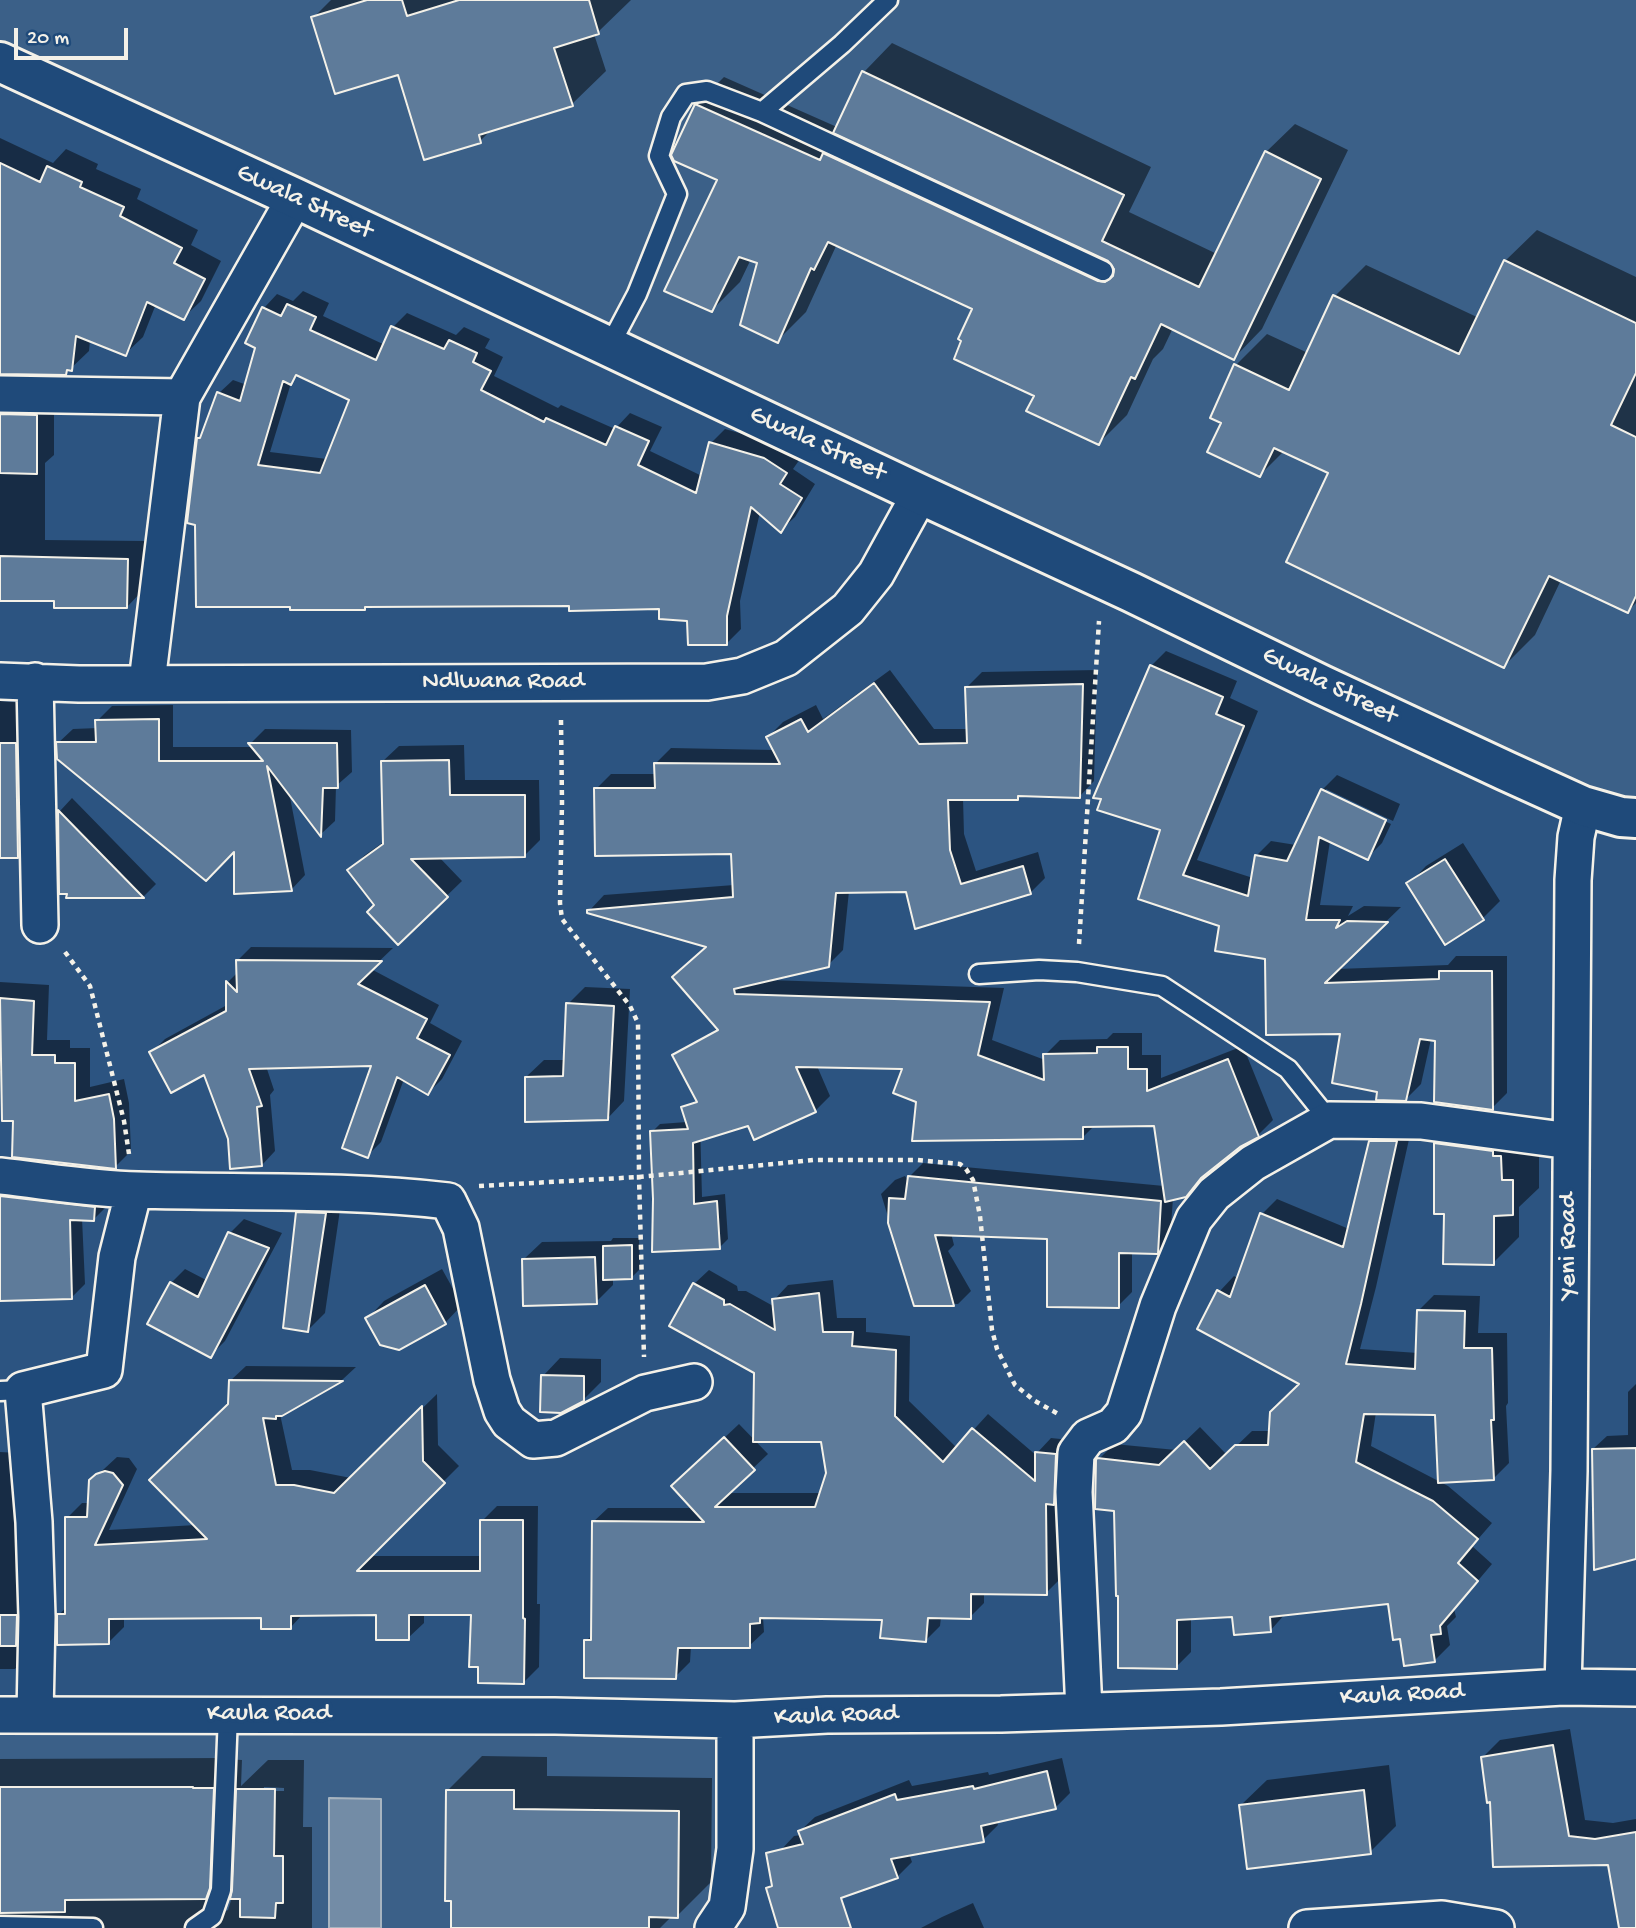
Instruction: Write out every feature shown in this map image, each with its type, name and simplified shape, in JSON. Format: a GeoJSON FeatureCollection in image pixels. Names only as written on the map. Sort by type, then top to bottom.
{"type":"FeatureCollection","features":[{"type":"Feature","properties":{"kind":"street","name":"Gwala Street"},"geometry":{"type":"LineString","coordinates":[[0,62],[295,198],[1583,806],[1621,817],[1636,818]]}},
{"type":"Feature","properties":{"kind":"street"},"geometry":{"type":"LineString","coordinates":[[147,682],[182,397],[295,198]]}},
{"type":"Feature","properties":{"kind":"street"},"geometry":{"type":"LineString","coordinates":[[0,394],[182,397]]}},
{"type":"Feature","properties":{"kind":"street","name":"Ndlwana Road"},"geometry":{"type":"LineString","coordinates":[[0,681],[79,684],[560,683],[707,682],[742,676],[786,658],[848,609],[876,574],[920,494]]}},
{"type":"Feature","properties":{"kind":"street"},"geometry":{"type":"LineString","coordinates":[[35,681],[40,925]]}},
{"type":"Feature","properties":{"kind":"street","name":"Yeni Road"},"geometry":{"type":"LineString","coordinates":[[1563,1687],[1569,1471],[1573,880],[1576,837],[1583,806]]}},
{"type":"Feature","properties":{"kind":"street"},"geometry":{"type":"LineString","coordinates":[[1084,1711],[1074,1492],[1076,1453],[1088,1437],[1113,1426],[1124,1413],[1158,1306],[1194,1219],[1214,1194],[1254,1163],[1329,1120],[1421,1121],[1570,1141]]}},
{"type":"Feature","properties":{"kind":"street"},"geometry":{"type":"LineString","coordinates":[[0,1176],[134,1190],[349,1195],[448,1201],[461,1228],[492,1380],[502,1411],[509,1422],[533,1440],[556,1438],[645,1393],[694,1382]]}},
{"type":"Feature","properties":{"kind":"street"},"geometry":{"type":"LineString","coordinates":[[35,1715],[37,1617],[34,1522],[11,1391],[104,1370],[117,1257],[134,1190]]}},
{"type":"Feature","properties":{"kind":"street","name":"Kaula Road"},"geometry":{"type":"LineString","coordinates":[[0,1715],[542,1716],[736,1720],[827,1715],[1001,1714],[1221,1707],[1563,1687],[1636,1688]]}},
{"type":"Feature","properties":{"kind":"street"},"geometry":{"type":"LineString","coordinates":[[713,1928],[727,1907],[735,1849],[736,1720]]}},
{"type":"Feature","properties":{"kind":"street"},"geometry":{"type":"LineString","coordinates":[[1307,1928],[1442,1919],[1496,1928]]}},
{"type":"Feature","properties":{"kind":"lane"},"geometry":{"type":"LineString","coordinates":[[762,112],[842,44],[888,0]]}},
{"type":"Feature","properties":{"kind":"lane"},"geometry":{"type":"LineString","coordinates":[[609,347],[637,294],[677,194],[659,156],[671,117],[686,94],[707,91],[762,112],[1103,271]]}},
{"type":"Feature","properties":{"kind":"lane"},"geometry":{"type":"LineString","coordinates":[[979,974],[1039,970],[1077,972],[1162,986],[1288,1069],[1329,1120]]}},
{"type":"Feature","properties":{"kind":"lane"},"geometry":{"type":"LineString","coordinates":[[195,1928],[212,1916],[220,1890],[228,1715]]}},
{"type":"Feature","properties":{"kind":"lane"},"geometry":{"type":"LineString","coordinates":[[0,1926],[93,1928]]}},
{"type":"Feature","properties":{"kind":"path"},"geometry":{"type":"LineString","coordinates":[[1077,972],[1100,610],[1131,592]]}},
{"type":"Feature","properties":{"kind":"path"},"geometry":{"type":"LineString","coordinates":[[560,683],[562,919],[630,1006],[638,1023],[645,1393]]}},
{"type":"Feature","properties":{"kind":"path"},"geometry":{"type":"LineString","coordinates":[[40,925],[73,961],[90,986],[124,1121],[134,1190]]}},
{"type":"Feature","properties":{"kind":"path"},"geometry":{"type":"LineString","coordinates":[[448,1201],[470,1187],[639,1177],[814,1160],[917,1160],[960,1164],[973,1180],[980,1216],[992,1330],[998,1349],[1015,1385],[1035,1401],[1076,1424],[1088,1437]]}},
{"type":"Feature","properties":{"kind":"shaded area"},"geometry":{"type":"Polygon","coordinates":[[[0,0],[1636,0],[1636,817],[0,61],[0,0]]]}},
{"type":"Feature","properties":{"kind":"shaded area"},"geometry":{"type":"Polygon","coordinates":[[[0,1714],[735,1717],[710,1928],[0,1928],[0,1714]]]}},
{"type":"Feature","properties":{"kind":"shaded area"},"geometry":{"type":"Polygon","coordinates":[[[329,1798],[381,1799],[381,1928],[329,1928],[329,1798]]]}},
{"type":"Feature","properties":{"kind":"building"},"geometry":{"type":"Polygon","coordinates":[[[367,0],[402,0],[407,16],[459,0],[589,0],[599,34],[554,48],[573,106],[479,135],[481,143],[424,160],[398,75],[335,94],[311,17],[367,0]]]}},
{"type":"Feature","properties":{"kind":"building"},"geometry":{"type":"Polygon","coordinates":[[[862,71],[1124,195],[1102,241],[1199,287],[1265,151],[1321,179],[1234,360],[1161,324],[1135,379],[1131,377],[1099,445],[1026,411],[1034,396],[954,359],[961,341],[958,339],[972,309],[828,242],[814,270],[811,268],[778,343],[740,325],[757,263],[739,257],[712,312],[664,291],[717,180],[674,161],[671,155],[695,104],[820,160],[823,153],[1098,281],[1105,282],[1113,276],[1114,269],[1108,261],[833,133],[862,71]]]}},
{"type":"Feature","properties":{"kind":"building"},"geometry":{"type":"Polygon","coordinates":[[[0,163],[40,182],[47,166],[82,182],[80,187],[124,207],[120,216],[182,248],[174,263],[205,279],[184,320],[147,302],[126,356],[76,336],[72,371],[67,370],[66,375],[0,374],[0,163]]]}},
{"type":"Feature","properties":{"kind":"building"},"geometry":{"type":"Polygon","coordinates":[[[1504,260],[1636,323],[1636,373],[1611,425],[1636,437],[1636,596],[1628,613],[1549,576],[1504,668],[1286,562],[1328,473],[1274,448],[1260,477],[1207,452],[1221,423],[1210,418],[1234,364],[1289,390],[1333,295],[1459,354],[1504,260]]]}},
{"type":"Feature","properties":{"kind":"building"},"geometry":{"type":"Polygon","coordinates":[[[287,304],[316,317],[310,330],[376,360],[391,326],[444,349],[449,340],[477,353],[473,362],[491,371],[481,390],[544,422],[546,418],[606,445],[615,426],[649,441],[638,465],[696,493],[709,442],[764,458],[787,473],[780,484],[802,498],[781,533],[751,507],[727,616],[727,645],[688,645],[687,621],[659,619],[659,609],[569,611],[569,606],[365,607],[365,610],[196,607],[195,525],[187,523],[197,438],[200,438],[217,392],[240,401],[255,348],[245,343],[262,307],[281,316],[287,304]],[[296,375],[291,385],[283,381],[258,465],[320,473],[349,400],[296,375]]]}},
{"type":"Feature","properties":{"kind":"building"},"geometry":{"type":"Polygon","coordinates":[[[0,414],[37,415],[37,474],[0,473],[0,414]]]}},
{"type":"Feature","properties":{"kind":"building"},"geometry":{"type":"Polygon","coordinates":[[[0,556],[128,559],[127,608],[54,608],[54,601],[0,601],[0,556]]]}},
{"type":"Feature","properties":{"kind":"building"},"geometry":{"type":"Polygon","coordinates":[[[1150,665],[1223,697],[1216,714],[1244,726],[1183,875],[1248,896],[1255,855],[1287,861],[1321,789],[1386,820],[1368,860],[1319,837],[1306,920],[1340,920],[1336,928],[1347,921],[1388,922],[1325,983],[1439,979],[1439,971],[1492,971],[1493,1110],[1434,1102],[1435,1041],[1420,1039],[1406,1101],[1376,1100],[1377,1092],[1332,1083],[1340,1034],[1266,1035],[1265,959],[1215,951],[1219,926],[1138,899],[1160,830],[1097,810],[1101,799],[1093,798],[1150,665]]]}},
{"type":"Feature","properties":{"kind":"building"},"geometry":{"type":"Polygon","coordinates":[[[874,683],[919,744],[967,743],[965,687],[1083,684],[1080,798],[1018,796],[1018,800],[948,800],[950,850],[961,884],[1023,866],[1031,894],[915,929],[906,892],[836,893],[829,967],[734,989],[735,994],[990,1002],[978,1055],[1044,1080],[1043,1054],[1097,1053],[1097,1047],[1128,1047],[1128,1069],[1147,1069],[1147,1091],[1228,1059],[1259,1137],[1240,1147],[1201,1178],[1186,1197],[1165,1202],[1154,1126],[1083,1127],[1083,1139],[912,1141],[916,1102],[893,1093],[902,1069],[796,1067],[816,1112],[754,1140],[748,1126],[693,1143],[694,1204],[717,1201],[720,1249],[652,1252],[650,1131],[688,1129],[681,1107],[697,1102],[672,1055],[718,1030],[672,977],[706,947],[587,913],[587,910],[733,897],[731,854],[595,856],[594,788],[655,788],[654,763],[780,764],[766,737],[801,719],[808,732],[874,683]]]}},
{"type":"Feature","properties":{"kind":"building"},"geometry":{"type":"Polygon","coordinates":[[[159,719],[159,761],[263,761],[248,743],[337,743],[338,788],[323,788],[321,837],[267,766],[292,891],[234,894],[234,852],[206,881],[57,759],[56,742],[96,742],[95,720],[159,719]]]}},
{"type":"Feature","properties":{"kind":"building"},"geometry":{"type":"Polygon","coordinates":[[[0,743],[16,743],[18,858],[0,858],[0,743]]]}},
{"type":"Feature","properties":{"kind":"building"},"geometry":{"type":"Polygon","coordinates":[[[449,760],[450,795],[525,795],[525,857],[411,859],[448,897],[398,945],[367,912],[374,905],[347,870],[383,844],[381,761],[449,760]]]}},
{"type":"Feature","properties":{"kind":"building"},"geometry":{"type":"Polygon","coordinates":[[[58,810],[144,898],[66,898],[67,894],[59,894],[58,810]]]}},
{"type":"Feature","properties":{"kind":"building"},"geometry":{"type":"Polygon","coordinates":[[[1445,859],[1484,920],[1445,945],[1406,883],[1445,859]]]}},
{"type":"Feature","properties":{"kind":"building"},"geometry":{"type":"Polygon","coordinates":[[[236,960],[382,961],[358,984],[427,1019],[417,1038],[450,1055],[428,1095],[397,1077],[368,1158],[342,1148],[371,1066],[249,1069],[262,1106],[257,1107],[262,1166],[230,1169],[228,1139],[204,1075],[171,1093],[149,1052],[226,1011],[226,981],[237,992],[236,960]]]}},
{"type":"Feature","properties":{"kind":"building"},"geometry":{"type":"Polygon","coordinates":[[[0,998],[34,1001],[32,1055],[55,1055],[55,1063],[75,1063],[75,1101],[109,1094],[114,1119],[116,1169],[12,1157],[13,1121],[2,1121],[0,998]]]}},
{"type":"Feature","properties":{"kind":"building"},"geometry":{"type":"Polygon","coordinates":[[[566,1003],[614,1006],[608,1120],[525,1122],[525,1077],[563,1076],[566,1003]]]}},
{"type":"Feature","properties":{"kind":"building"},"geometry":{"type":"Polygon","coordinates":[[[1369,1141],[1397,1141],[1346,1364],[1415,1369],[1417,1310],[1465,1311],[1464,1348],[1492,1348],[1494,1480],[1438,1483],[1435,1415],[1364,1414],[1356,1462],[1433,1501],[1478,1539],[1458,1563],[1478,1581],[1440,1626],[1441,1634],[1431,1635],[1435,1662],[1404,1666],[1400,1639],[1393,1640],[1388,1604],[1270,1617],[1271,1632],[1234,1635],[1232,1617],[1177,1620],[1177,1669],[1118,1668],[1114,1511],[1095,1509],[1096,1460],[1159,1465],[1184,1441],[1210,1469],[1235,1445],[1268,1445],[1270,1412],[1299,1384],[1197,1329],[1217,1290],[1230,1297],[1260,1213],[1343,1247],[1369,1141]]]}},
{"type":"Feature","properties":{"kind":"building"},"geometry":{"type":"Polygon","coordinates":[[[1434,1143],[1493,1151],[1493,1156],[1501,1156],[1502,1180],[1513,1180],[1513,1215],[1494,1216],[1494,1265],[1443,1264],[1444,1214],[1434,1214],[1434,1143]]]}},
{"type":"Feature","properties":{"kind":"building"},"geometry":{"type":"Polygon","coordinates":[[[908,1176],[1161,1201],[1158,1254],[1119,1253],[1119,1308],[1047,1307],[1047,1239],[935,1235],[954,1306],[914,1306],[888,1223],[889,1198],[905,1199],[908,1176]]]}},
{"type":"Feature","properties":{"kind":"building"},"geometry":{"type":"Polygon","coordinates":[[[0,1196],[95,1207],[94,1221],[70,1220],[72,1299],[0,1301],[0,1196]]]}},
{"type":"Feature","properties":{"kind":"building"},"geometry":{"type":"Polygon","coordinates":[[[296,1212],[326,1213],[308,1332],[283,1328],[296,1212]]]}},
{"type":"Feature","properties":{"kind":"building"},"geometry":{"type":"Polygon","coordinates":[[[228,1232],[269,1248],[211,1358],[147,1324],[170,1282],[198,1297],[228,1232]]]}},
{"type":"Feature","properties":{"kind":"building"},"geometry":{"type":"Polygon","coordinates":[[[632,1245],[632,1279],[603,1280],[603,1246],[632,1245]]]}},
{"type":"Feature","properties":{"kind":"building"},"geometry":{"type":"Polygon","coordinates":[[[595,1257],[597,1304],[523,1306],[522,1259],[595,1257]]]}},
{"type":"Feature","properties":{"kind":"building"},"geometry":{"type":"Polygon","coordinates":[[[693,1283],[724,1300],[724,1305],[730,1304],[775,1330],[772,1299],[819,1293],[823,1332],[853,1332],[852,1346],[896,1350],[895,1416],[943,1462],[972,1428],[1035,1481],[1035,1452],[1056,1454],[1054,1505],[1046,1504],[1047,1595],[971,1594],[971,1619],[928,1618],[926,1642],[880,1638],[882,1620],[760,1618],[760,1623],[750,1624],[750,1648],[678,1648],[676,1679],[584,1678],[584,1640],[591,1640],[592,1521],[704,1522],[671,1486],[724,1437],[755,1470],[715,1507],[815,1507],[826,1473],[821,1442],[753,1442],[754,1373],[669,1326],[693,1283]]]}},
{"type":"Feature","properties":{"kind":"building"},"geometry":{"type":"Polygon","coordinates":[[[425,1285],[446,1324],[399,1350],[380,1345],[365,1318],[425,1285]]]}},
{"type":"Feature","properties":{"kind":"building"},"geometry":{"type":"Polygon","coordinates":[[[541,1375],[584,1376],[584,1401],[561,1413],[540,1412],[541,1375]]]}},
{"type":"Feature","properties":{"kind":"building"},"geometry":{"type":"Polygon","coordinates":[[[229,1380],[343,1381],[282,1416],[276,1416],[276,1419],[263,1418],[276,1485],[294,1485],[334,1493],[422,1406],[423,1461],[445,1483],[357,1571],[480,1571],[480,1520],[523,1520],[524,1684],[478,1683],[478,1667],[469,1667],[471,1615],[409,1615],[409,1640],[376,1640],[376,1615],[291,1616],[291,1629],[261,1629],[261,1618],[109,1619],[109,1644],[57,1645],[57,1614],[65,1614],[65,1517],[87,1517],[89,1480],[96,1474],[105,1471],[113,1473],[123,1485],[95,1545],[207,1539],[149,1480],[228,1404],[229,1380]]]}},
{"type":"Feature","properties":{"kind":"building"},"geometry":{"type":"Polygon","coordinates":[[[1636,1448],[1636,1559],[1594,1570],[1592,1449],[1636,1448]]]}},
{"type":"Feature","properties":{"kind":"building"},"geometry":{"type":"Polygon","coordinates":[[[0,1615],[17,1615],[16,1646],[0,1646],[0,1615]]]}},
{"type":"Feature","properties":{"kind":"building"},"geometry":{"type":"Polygon","coordinates":[[[1553,1745],[1569,1836],[1595,1839],[1636,1832],[1636,1928],[1619,1928],[1608,1865],[1493,1867],[1490,1802],[1487,1803],[1481,1757],[1553,1745]]]}},
{"type":"Feature","properties":{"kind":"building"},"geometry":{"type":"Polygon","coordinates":[[[1047,1771],[1056,1809],[981,1826],[984,1842],[891,1859],[898,1878],[841,1898],[851,1928],[778,1928],[766,1888],[772,1886],[766,1853],[803,1844],[798,1831],[895,1794],[897,1800],[973,1786],[974,1789],[1047,1771]]]}},
{"type":"Feature","properties":{"kind":"building"},"geometry":{"type":"Polygon","coordinates":[[[0,1787],[214,1788],[210,1888],[206,1899],[65,1900],[65,1912],[0,1913],[0,1787]]]}},
{"type":"Feature","properties":{"kind":"building"},"geometry":{"type":"Polygon","coordinates":[[[236,1789],[275,1789],[274,1856],[283,1856],[283,1903],[276,1903],[275,1918],[240,1917],[240,1899],[230,1899],[236,1789]]]}},
{"type":"Feature","properties":{"kind":"building"},"geometry":{"type":"Polygon","coordinates":[[[446,1790],[514,1790],[514,1809],[679,1811],[678,1918],[649,1917],[649,1928],[451,1928],[451,1901],[445,1901],[446,1790]]]}},
{"type":"Feature","properties":{"kind":"building"},"geometry":{"type":"Polygon","coordinates":[[[1364,1790],[1371,1854],[1247,1869],[1239,1805],[1364,1790]]]}}]}
